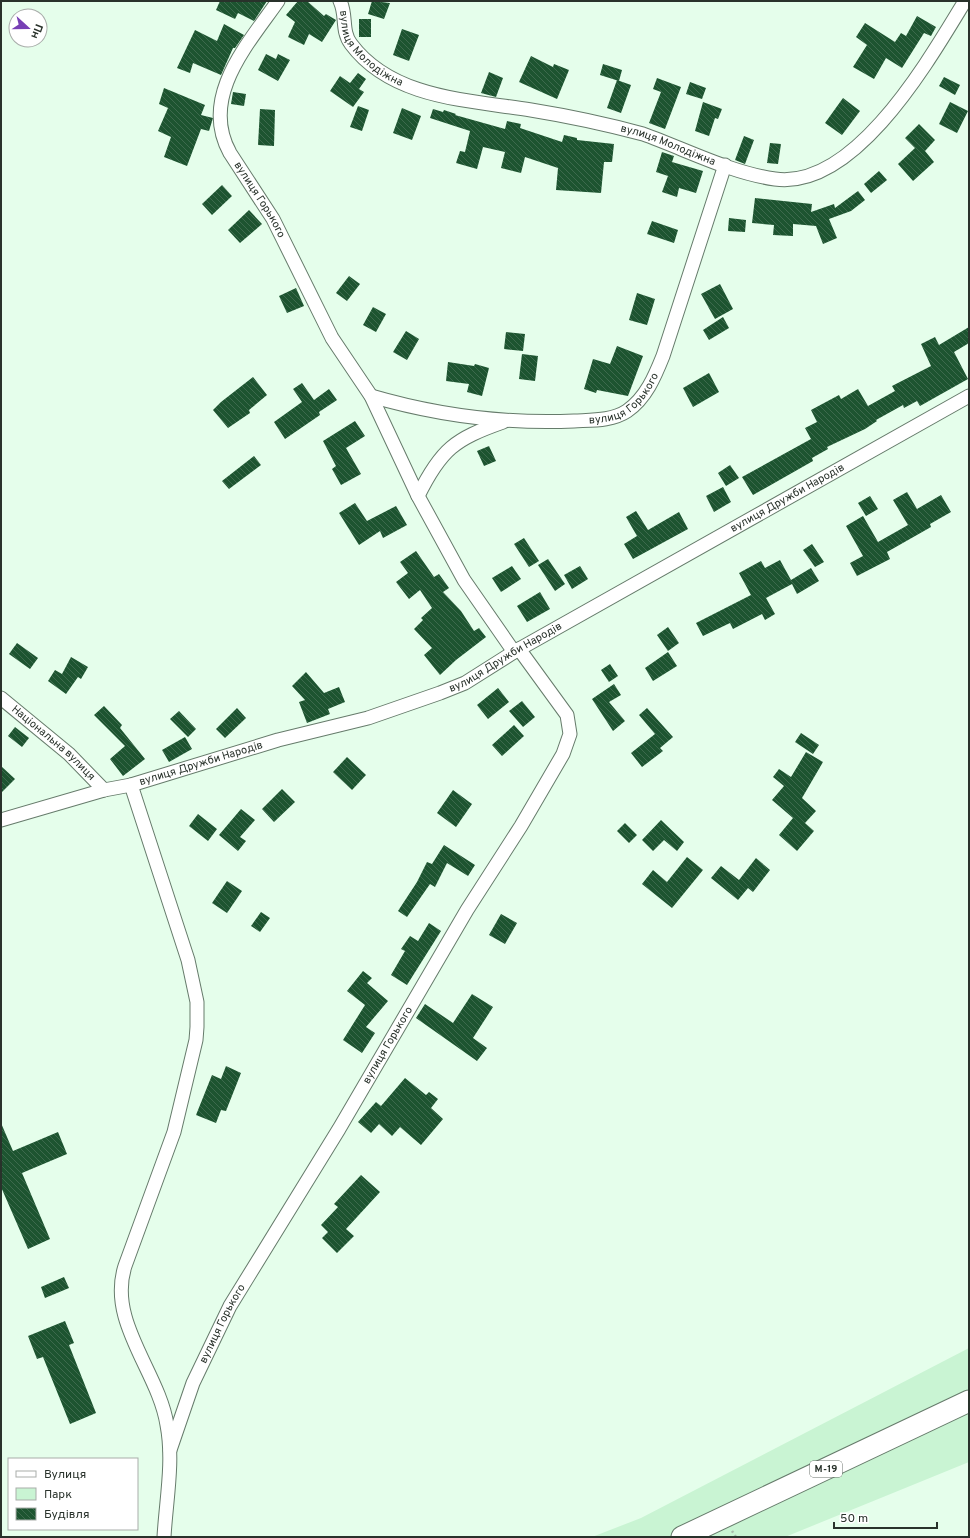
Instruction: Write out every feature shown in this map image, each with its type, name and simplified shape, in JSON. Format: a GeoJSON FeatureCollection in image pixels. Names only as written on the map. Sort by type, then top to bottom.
{"type":"FeatureCollection","features":[{"type":"Feature","properties":{"kind":"highway","name":"М-19"},"geometry":{"type":"LineString","coordinates":[[682,1537],[969,1401]]}},
{"type":"Feature","properties":{"kind":"street","name":"вулиця Горького"},"geometry":{"type":"LineString","coordinates":[[170,1450],[193,1383],[230,1306],[339,1129],[467,910],[521,826],[563,754],[570,734],[567,716],[464,580],[418,496],[371,396],[332,338],[314,306],[280,231],[230,153],[224,141],[221,110],[224,90],[231,69],[278,1]]}},
{"type":"Feature","properties":{"kind":"street","name":"вулиця Молодіжна"},"geometry":{"type":"LineString","coordinates":[[340,1],[343,9],[345,34],[352,46],[375,67],[402,83],[439,96],[548,113],[630,130],[757,175],[791,180],[806,177],[831,166],[859,144],[894,108],[965,1]]}},
{"type":"Feature","properties":{"kind":"street","name":"вулиця Горького"},"geometry":{"type":"LineString","coordinates":[[371,396],[429,410],[507,420],[562,422],[605,419],[627,411],[640,400],[650,384],[663,356],[726,165]]}},
{"type":"Feature","properties":{"kind":"street","name":"вулиця Дружби Народів"},"geometry":{"type":"LineString","coordinates":[[1,820],[104,790],[131,784],[278,740],[368,718],[465,683],[517,650],[969,396]]}},
{"type":"Feature","properties":{"kind":"street"},"geometry":{"type":"LineString","coordinates":[[418,496],[430,472],[449,449],[461,439],[475,432],[507,420]]}},
{"type":"Feature","properties":{"kind":"street","name":"Національна вулиця"},"geometry":{"type":"LineString","coordinates":[[1,698],[70,754],[104,790]]}},
{"type":"Feature","properties":{"kind":"street"},"geometry":{"type":"LineString","coordinates":[[131,784],[188,960],[198,1014],[196,1040],[174,1132],[125,1266],[120,1290],[129,1328],[153,1379],[165,1412],[170,1450],[164,1537]]}},
{"type":"Feature","properties":{"kind":"green space"},"geometry":{"type":"Polygon","coordinates":[[[969,1348],[969,1462],[785,1537],[592,1537],[641,1518],[969,1348]]]}},
{"type":"Feature","properties":{"kind":"building"},"geometry":{"type":"Polygon","coordinates":[[[220,1],[267,1],[254,21],[238,13],[235,19],[216,10],[220,1]]]}},
{"type":"Feature","properties":{"kind":"building"},"geometry":{"type":"Polygon","coordinates":[[[298,1],[307,1],[324,16],[326,14],[336,20],[322,42],[309,34],[304,45],[288,37],[295,22],[286,15],[298,1]]]}},
{"type":"Feature","properties":{"kind":"building"},"geometry":{"type":"Polygon","coordinates":[[[372,1],[390,3],[384,19],[368,14],[372,1]]]}},
{"type":"Feature","properties":{"kind":"building"},"geometry":{"type":"Polygon","coordinates":[[[917,16],[936,27],[931,36],[924,33],[902,68],[886,58],[874,79],[853,67],[867,45],[856,37],[865,23],[895,42],[901,33],[906,36],[917,16]]]}},
{"type":"Feature","properties":{"kind":"building"},"geometry":{"type":"Polygon","coordinates":[[[359,19],[371,19],[371,37],[359,37],[359,19]]]}},
{"type":"Feature","properties":{"kind":"building"},"geometry":{"type":"Polygon","coordinates":[[[224,24],[244,35],[235,48],[233,48],[221,75],[193,63],[190,73],[177,68],[195,30],[217,41],[224,24]]]}},
{"type":"Feature","properties":{"kind":"building"},"geometry":{"type":"Polygon","coordinates":[[[402,29],[419,35],[409,61],[393,55],[402,29]]]}},
{"type":"Feature","properties":{"kind":"building"},"geometry":{"type":"Polygon","coordinates":[[[266,54],[276,59],[278,54],[290,60],[278,81],[258,70],[266,54]]]}},
{"type":"Feature","properties":{"kind":"building"},"geometry":{"type":"Polygon","coordinates":[[[531,56],[553,67],[554,64],[569,70],[557,99],[519,82],[531,56]]]}},
{"type":"Feature","properties":{"kind":"building"},"geometry":{"type":"Polygon","coordinates":[[[603,64],[622,70],[619,81],[600,75],[603,64]]]}},
{"type":"Feature","properties":{"kind":"building"},"geometry":{"type":"Polygon","coordinates":[[[489,72],[503,78],[496,97],[481,93],[489,72]]]}},
{"type":"Feature","properties":{"kind":"building"},"geometry":{"type":"Polygon","coordinates":[[[358,73],[366,79],[359,89],[364,92],[353,107],[330,91],[340,76],[350,83],[358,73]]]}},
{"type":"Feature","properties":{"kind":"building"},"geometry":{"type":"Polygon","coordinates":[[[944,77],[960,85],[955,95],[939,86],[944,77]]]}},
{"type":"Feature","properties":{"kind":"building"},"geometry":{"type":"Polygon","coordinates":[[[657,78],[681,87],[665,129],[649,123],[661,92],[653,89],[657,78]]]}},
{"type":"Feature","properties":{"kind":"building"},"geometry":{"type":"Polygon","coordinates":[[[617,80],[631,85],[621,113],[607,108],[617,80]]]}},
{"type":"Feature","properties":{"kind":"building"},"geometry":{"type":"Polygon","coordinates":[[[690,82],[706,88],[702,99],[686,94],[690,82]]]}},
{"type":"Feature","properties":{"kind":"building"},"geometry":{"type":"Polygon","coordinates":[[[164,88],[205,105],[201,115],[213,118],[209,131],[201,129],[187,166],[164,157],[171,137],[158,131],[168,108],[159,104],[164,88]]]}},
{"type":"Feature","properties":{"kind":"building"},"geometry":{"type":"Polygon","coordinates":[[[233,92],[246,94],[244,106],[231,104],[233,92]]]}},
{"type":"Feature","properties":{"kind":"building"},"geometry":{"type":"Polygon","coordinates":[[[843,98],[860,111],[842,135],[825,123],[843,98]]]}},
{"type":"Feature","properties":{"kind":"building"},"geometry":{"type":"Polygon","coordinates":[[[703,102],[722,109],[718,119],[715,118],[709,136],[695,131],[703,102]]]}},
{"type":"Feature","properties":{"kind":"building"},"geometry":{"type":"Polygon","coordinates":[[[950,102],[968,111],[957,133],[939,124],[950,102]]]}},
{"type":"Feature","properties":{"kind":"building"},"geometry":{"type":"Polygon","coordinates":[[[358,106],[369,110],[362,131],[350,127],[358,106]]]}},
{"type":"Feature","properties":{"kind":"building"},"geometry":{"type":"Polygon","coordinates":[[[402,108],[421,116],[412,140],[393,133],[402,108]]]}},
{"type":"Feature","properties":{"kind":"building"},"geometry":{"type":"Polygon","coordinates":[[[260,109],[275,110],[274,146],[258,145],[260,109]]]}},
{"type":"Feature","properties":{"kind":"building"},"geometry":{"type":"Polygon","coordinates":[[[433,109],[443,112],[444,110],[456,114],[455,115],[505,129],[507,121],[521,124],[520,128],[562,142],[564,135],[577,138],[577,140],[614,144],[612,162],[604,162],[601,193],[556,190],[558,168],[525,157],[521,173],[501,168],[505,152],[483,147],[477,169],[456,163],[460,151],[465,152],[470,131],[430,118],[433,109]]]}},
{"type":"Feature","properties":{"kind":"building"},"geometry":{"type":"Polygon","coordinates":[[[919,124],[935,140],[925,151],[934,162],[913,181],[898,164],[915,148],[905,138],[919,124]]]}},
{"type":"Feature","properties":{"kind":"building"},"geometry":{"type":"Polygon","coordinates":[[[744,136],[754,140],[745,164],[735,160],[744,136]]]}},
{"type":"Feature","properties":{"kind":"building"},"geometry":{"type":"Polygon","coordinates":[[[770,143],[781,144],[778,164],[767,163],[770,143]]]}},
{"type":"Feature","properties":{"kind":"building"},"geometry":{"type":"Polygon","coordinates":[[[662,152],[674,156],[672,162],[703,171],[696,193],[679,188],[677,197],[662,192],[668,176],[656,172],[662,152]]]}},
{"type":"Feature","properties":{"kind":"building"},"geometry":{"type":"Polygon","coordinates":[[[879,171],[887,180],[871,193],[864,184],[879,171]]]}},
{"type":"Feature","properties":{"kind":"building"},"geometry":{"type":"Polygon","coordinates":[[[222,185],[232,196],[212,215],[202,204],[222,185]]]}},
{"type":"Feature","properties":{"kind":"building"},"geometry":{"type":"Polygon","coordinates":[[[858,191],[865,200],[851,211],[829,219],[837,238],[823,244],[816,226],[793,224],[793,236],[773,235],[774,225],[752,223],[755,198],[812,204],[811,212],[834,204],[835,208],[858,191]]]}},
{"type":"Feature","properties":{"kind":"building"},"geometry":{"type":"Polygon","coordinates":[[[249,210],[262,224],[240,243],[228,230],[249,210]]]}},
{"type":"Feature","properties":{"kind":"building"},"geometry":{"type":"Polygon","coordinates":[[[729,218],[746,220],[745,232],[728,231],[729,218]]]}},
{"type":"Feature","properties":{"kind":"building"},"geometry":{"type":"Polygon","coordinates":[[[652,221],[678,230],[674,243],[647,234],[652,221]]]}},
{"type":"Feature","properties":{"kind":"building"},"geometry":{"type":"Polygon","coordinates":[[[349,276],[360,284],[347,301],[336,293],[349,276]]]}},
{"type":"Feature","properties":{"kind":"building"},"geometry":{"type":"Polygon","coordinates":[[[720,284],[733,309],[715,319],[701,294],[720,284]]]}},
{"type":"Feature","properties":{"kind":"building"},"geometry":{"type":"Polygon","coordinates":[[[296,288],[304,306],[287,313],[279,296],[296,288]]]}},
{"type":"Feature","properties":{"kind":"building"},"geometry":{"type":"Polygon","coordinates":[[[637,293],[655,299],[647,325],[629,320],[637,293]]]}},
{"type":"Feature","properties":{"kind":"building"},"geometry":{"type":"Polygon","coordinates":[[[373,307],[386,314],[376,332],[363,325],[373,307]]]}},
{"type":"Feature","properties":{"kind":"building"},"geometry":{"type":"Polygon","coordinates":[[[723,317],[729,328],[709,340],[703,330],[723,317]]]}},
{"type":"Feature","properties":{"kind":"building"},"geometry":{"type":"Polygon","coordinates":[[[969,327],[969,343],[954,352],[968,379],[920,406],[917,401],[904,408],[903,405],[876,420],[877,421],[865,429],[827,447],[828,449],[812,458],[813,461],[753,495],[742,477],[811,439],[805,428],[817,422],[811,410],[839,395],[841,399],[858,389],[868,406],[895,391],[892,386],[931,366],[921,344],[935,337],[939,345],[969,327]]]}},
{"type":"Feature","properties":{"kind":"building"},"geometry":{"type":"Polygon","coordinates":[[[406,331],[419,339],[407,360],[393,352],[406,331]]]}},
{"type":"Feature","properties":{"kind":"building"},"geometry":{"type":"Polygon","coordinates":[[[506,332],[525,334],[523,351],[504,349],[506,332]]]}},
{"type":"Feature","properties":{"kind":"building"},"geometry":{"type":"Polygon","coordinates":[[[617,346],[643,356],[628,396],[597,390],[596,393],[584,389],[593,359],[610,364],[617,346]]]}},
{"type":"Feature","properties":{"kind":"building"},"geometry":{"type":"Polygon","coordinates":[[[522,354],[538,356],[535,381],[519,379],[522,354]]]}},
{"type":"Feature","properties":{"kind":"building"},"geometry":{"type":"Polygon","coordinates":[[[448,362],[474,366],[475,364],[489,368],[482,396],[467,392],[469,384],[446,381],[448,362]]]}},
{"type":"Feature","properties":{"kind":"building"},"geometry":{"type":"Polygon","coordinates":[[[709,373],[719,392],[693,407],[683,388],[709,373]]]}},
{"type":"Feature","properties":{"kind":"building"},"geometry":{"type":"Polygon","coordinates":[[[253,377],[267,395],[249,410],[250,413],[228,428],[213,410],[253,377]]]}},
{"type":"Feature","properties":{"kind":"building"},"geometry":{"type":"Polygon","coordinates":[[[302,383],[314,400],[329,389],[337,400],[319,412],[320,415],[285,439],[274,422],[302,402],[293,389],[302,383]]]}},
{"type":"Feature","properties":{"kind":"building"},"geometry":{"type":"Polygon","coordinates":[[[355,421],[365,436],[346,448],[361,474],[341,485],[332,469],[336,466],[323,441],[355,421]]]}},
{"type":"Feature","properties":{"kind":"building"},"geometry":{"type":"Polygon","coordinates":[[[489,446],[496,461],[484,466],[477,451],[489,446]]]}},
{"type":"Feature","properties":{"kind":"building"},"geometry":{"type":"Polygon","coordinates":[[[254,456],[261,465],[229,489],[222,481],[254,456]]]}},
{"type":"Feature","properties":{"kind":"building"},"geometry":{"type":"Polygon","coordinates":[[[730,465],[739,478],[726,486],[718,473],[730,465]]]}},
{"type":"Feature","properties":{"kind":"building"},"geometry":{"type":"Polygon","coordinates":[[[723,487],[731,502],[714,512],[706,496],[723,487]]]}},
{"type":"Feature","properties":{"kind":"building"},"geometry":{"type":"Polygon","coordinates":[[[907,492],[917,509],[941,495],[951,512],[930,524],[931,527],[887,552],[890,559],[857,576],[850,563],[863,556],[846,526],[863,516],[878,542],[908,525],[893,500],[907,492]]]}},
{"type":"Feature","properties":{"kind":"building"},"geometry":{"type":"Polygon","coordinates":[[[870,496],[878,509],[866,516],[858,503],[870,496]]]}},
{"type":"Feature","properties":{"kind":"building"},"geometry":{"type":"Polygon","coordinates":[[[355,503],[367,521],[396,506],[407,525],[383,538],[380,531],[359,545],[339,513],[355,503]]]}},
{"type":"Feature","properties":{"kind":"building"},"geometry":{"type":"Polygon","coordinates":[[[636,511],[648,530],[679,512],[688,529],[633,559],[624,544],[637,536],[626,517],[636,511]]]}},
{"type":"Feature","properties":{"kind":"building"},"geometry":{"type":"Polygon","coordinates":[[[524,538],[539,561],[529,567],[514,544],[524,538]]]}},
{"type":"Feature","properties":{"kind":"building"},"geometry":{"type":"Polygon","coordinates":[[[812,544],[824,562],[815,567],[803,550],[812,544]]]}},
{"type":"Feature","properties":{"kind":"building"},"geometry":{"type":"Polygon","coordinates":[[[416,551],[434,577],[439,574],[449,588],[443,592],[461,611],[474,631],[479,628],[486,637],[456,660],[440,675],[424,655],[432,648],[414,629],[423,620],[421,618],[432,608],[420,590],[409,599],[396,582],[408,573],[400,562],[416,551]]]}},
{"type":"Feature","properties":{"kind":"building"},"geometry":{"type":"Polygon","coordinates":[[[548,559],[565,584],[555,591],[538,565],[548,559]]]}},
{"type":"Feature","properties":{"kind":"building"},"geometry":{"type":"Polygon","coordinates":[[[780,560],[791,580],[811,568],[819,581],[797,594],[792,584],[766,598],[775,614],[765,620],[762,614],[733,629],[730,623],[703,636],[696,623],[751,595],[739,573],[761,561],[765,568],[780,560]]]}},
{"type":"Feature","properties":{"kind":"building"},"geometry":{"type":"Polygon","coordinates":[[[512,566],[521,579],[501,592],[492,578],[512,566]]]}},
{"type":"Feature","properties":{"kind":"building"},"geometry":{"type":"Polygon","coordinates":[[[580,566],[588,579],[572,589],[564,575],[580,566]]]}},
{"type":"Feature","properties":{"kind":"building"},"geometry":{"type":"Polygon","coordinates":[[[540,592],[550,609],[527,622],[517,606],[540,592]]]}},
{"type":"Feature","properties":{"kind":"building"},"geometry":{"type":"Polygon","coordinates":[[[668,627],[679,643],[668,651],[657,635],[668,627]]]}},
{"type":"Feature","properties":{"kind":"building"},"geometry":{"type":"Polygon","coordinates":[[[17,643],[38,658],[30,669],[9,654],[17,643]]]}},
{"type":"Feature","properties":{"kind":"building"},"geometry":{"type":"Polygon","coordinates":[[[668,652],[677,666],[653,681],[645,668],[668,652]]]}},
{"type":"Feature","properties":{"kind":"building"},"geometry":{"type":"Polygon","coordinates":[[[71,657],[88,667],[81,679],[78,677],[66,694],[48,681],[55,670],[62,674],[71,657]]]}},
{"type":"Feature","properties":{"kind":"building"},"geometry":{"type":"Polygon","coordinates":[[[610,664],[618,676],[609,682],[601,670],[610,664]]]}},
{"type":"Feature","properties":{"kind":"building"},"geometry":{"type":"Polygon","coordinates":[[[306,672],[324,693],[339,687],[345,702],[328,709],[330,714],[307,723],[299,702],[305,700],[292,686],[306,672]]]}},
{"type":"Feature","properties":{"kind":"building"},"geometry":{"type":"Polygon","coordinates":[[[614,684],[621,695],[609,702],[625,721],[613,731],[592,699],[614,684]]]}},
{"type":"Feature","properties":{"kind":"building"},"geometry":{"type":"Polygon","coordinates":[[[498,688],[509,702],[488,719],[477,705],[498,688]]]}},
{"type":"Feature","properties":{"kind":"building"},"geometry":{"type":"Polygon","coordinates":[[[522,701],[535,717],[523,727],[509,711],[522,701]]]}},
{"type":"Feature","properties":{"kind":"building"},"geometry":{"type":"Polygon","coordinates":[[[104,706],[122,725],[120,728],[145,759],[123,776],[110,759],[125,746],[94,715],[104,706]]]}},
{"type":"Feature","properties":{"kind":"building"},"geometry":{"type":"Polygon","coordinates":[[[237,708],[246,718],[225,738],[216,729],[237,708]]]}},
{"type":"Feature","properties":{"kind":"building"},"geometry":{"type":"Polygon","coordinates":[[[647,708],[673,737],[660,748],[663,751],[642,767],[631,753],[655,734],[639,715],[647,708]]]}},
{"type":"Feature","properties":{"kind":"building"},"geometry":{"type":"Polygon","coordinates":[[[179,711],[196,729],[188,737],[170,719],[179,711]]]}},
{"type":"Feature","properties":{"kind":"building"},"geometry":{"type":"Polygon","coordinates":[[[514,725],[524,736],[502,756],[492,745],[514,725]]]}},
{"type":"Feature","properties":{"kind":"building"},"geometry":{"type":"Polygon","coordinates":[[[15,727],[29,738],[22,747],[8,736],[15,727]]]}},
{"type":"Feature","properties":{"kind":"building"},"geometry":{"type":"Polygon","coordinates":[[[801,733],[819,745],[813,754],[795,742],[801,733]]]}},
{"type":"Feature","properties":{"kind":"building"},"geometry":{"type":"Polygon","coordinates":[[[185,737],[192,749],[169,762],[162,750],[185,737]]]}},
{"type":"Feature","properties":{"kind":"building"},"geometry":{"type":"Polygon","coordinates":[[[806,752],[823,762],[802,798],[816,811],[805,823],[814,831],[797,851],[779,835],[793,818],[772,800],[784,786],[773,777],[779,769],[791,777],[806,752]]]}},
{"type":"Feature","properties":{"kind":"building"},"geometry":{"type":"Polygon","coordinates":[[[347,757],[366,775],[352,790],[333,772],[347,757]]]}},
{"type":"Feature","properties":{"kind":"building"},"geometry":{"type":"Polygon","coordinates":[[[1,766],[15,779],[1,793],[1,766]]]}},
{"type":"Feature","properties":{"kind":"building"},"geometry":{"type":"Polygon","coordinates":[[[282,789],[295,802],[274,822],[262,809],[282,789]]]}},
{"type":"Feature","properties":{"kind":"building"},"geometry":{"type":"Polygon","coordinates":[[[453,790],[472,804],[456,827],[437,813],[453,790]]]}},
{"type":"Feature","properties":{"kind":"building"},"geometry":{"type":"Polygon","coordinates":[[[241,809],[255,820],[240,837],[246,841],[238,851],[219,835],[241,809]]]}},
{"type":"Feature","properties":{"kind":"building"},"geometry":{"type":"Polygon","coordinates":[[[198,814],[217,829],[208,841],[189,826],[198,814]]]}},
{"type":"Feature","properties":{"kind":"building"},"geometry":{"type":"Polygon","coordinates":[[[661,820],[684,842],[677,851],[664,840],[653,851],[642,840],[661,820]]]}},
{"type":"Feature","properties":{"kind":"building"},"geometry":{"type":"Polygon","coordinates":[[[625,823],[637,835],[629,843],[617,831],[625,823]]]}},
{"type":"Feature","properties":{"kind":"building"},"geometry":{"type":"Polygon","coordinates":[[[444,845],[475,865],[468,876],[447,863],[435,887],[430,884],[407,917],[398,911],[417,882],[427,862],[432,864],[444,845]]]}},
{"type":"Feature","properties":{"kind":"building"},"geometry":{"type":"Polygon","coordinates":[[[687,857],[703,870],[672,908],[642,884],[653,870],[667,882],[687,857]]]}},
{"type":"Feature","properties":{"kind":"building"},"geometry":{"type":"Polygon","coordinates":[[[756,858],[770,870],[753,892],[748,888],[738,900],[711,878],[721,866],[739,880],[756,858]]]}},
{"type":"Feature","properties":{"kind":"building"},"geometry":{"type":"Polygon","coordinates":[[[227,881],[242,891],[227,913],[212,903],[227,881]]]}},
{"type":"Feature","properties":{"kind":"building"},"geometry":{"type":"Polygon","coordinates":[[[261,912],[270,918],[260,932],[251,926],[261,912]]]}},
{"type":"Feature","properties":{"kind":"building"},"geometry":{"type":"Polygon","coordinates":[[[501,914],[517,923],[505,944],[489,935],[501,914]]]}},
{"type":"Feature","properties":{"kind":"building"},"geometry":{"type":"Polygon","coordinates":[[[429,923],[441,931],[407,985],[391,975],[405,951],[401,949],[410,936],[418,941],[429,923]]]}},
{"type":"Feature","properties":{"kind":"building"},"geometry":{"type":"Polygon","coordinates":[[[363,971],[372,978],[367,983],[388,1001],[366,1027],[375,1033],[362,1053],[343,1040],[365,1005],[347,991],[363,971]]]}},
{"type":"Feature","properties":{"kind":"building"},"geometry":{"type":"Polygon","coordinates":[[[472,994],[493,1007],[473,1038],[487,1048],[477,1061],[416,1018],[425,1004],[453,1023],[472,994]]]}},
{"type":"Feature","properties":{"kind":"building"},"geometry":{"type":"Polygon","coordinates":[[[226,1066],[241,1073],[226,1111],[221,1110],[216,1123],[196,1115],[212,1075],[221,1079],[226,1066]]]}},
{"type":"Feature","properties":{"kind":"building"},"geometry":{"type":"Polygon","coordinates":[[[405,1078],[426,1095],[429,1092],[438,1099],[431,1108],[443,1119],[421,1145],[400,1127],[392,1136],[379,1124],[371,1133],[358,1122],[376,1102],[381,1106],[405,1078]]]}},
{"type":"Feature","properties":{"kind":"building"},"geometry":{"type":"Polygon","coordinates":[[[1,1123],[13,1151],[58,1132],[67,1154],[22,1173],[50,1239],[28,1249],[1,1187],[1,1123]]]}},
{"type":"Feature","properties":{"kind":"building"},"geometry":{"type":"Polygon","coordinates":[[[361,1175],[380,1192],[346,1229],[354,1236],[337,1253],[322,1238],[328,1232],[321,1225],[338,1207],[334,1204],[361,1175]]]}},
{"type":"Feature","properties":{"kind":"building"},"geometry":{"type":"Polygon","coordinates":[[[64,1277],[69,1288],[45,1298],[41,1287],[64,1277]]]}},
{"type":"Feature","properties":{"kind":"building"},"geometry":{"type":"Polygon","coordinates":[[[65,1321],[74,1343],[69,1345],[96,1413],[70,1424],[43,1357],[37,1359],[28,1336],[65,1321]]]}}]}
